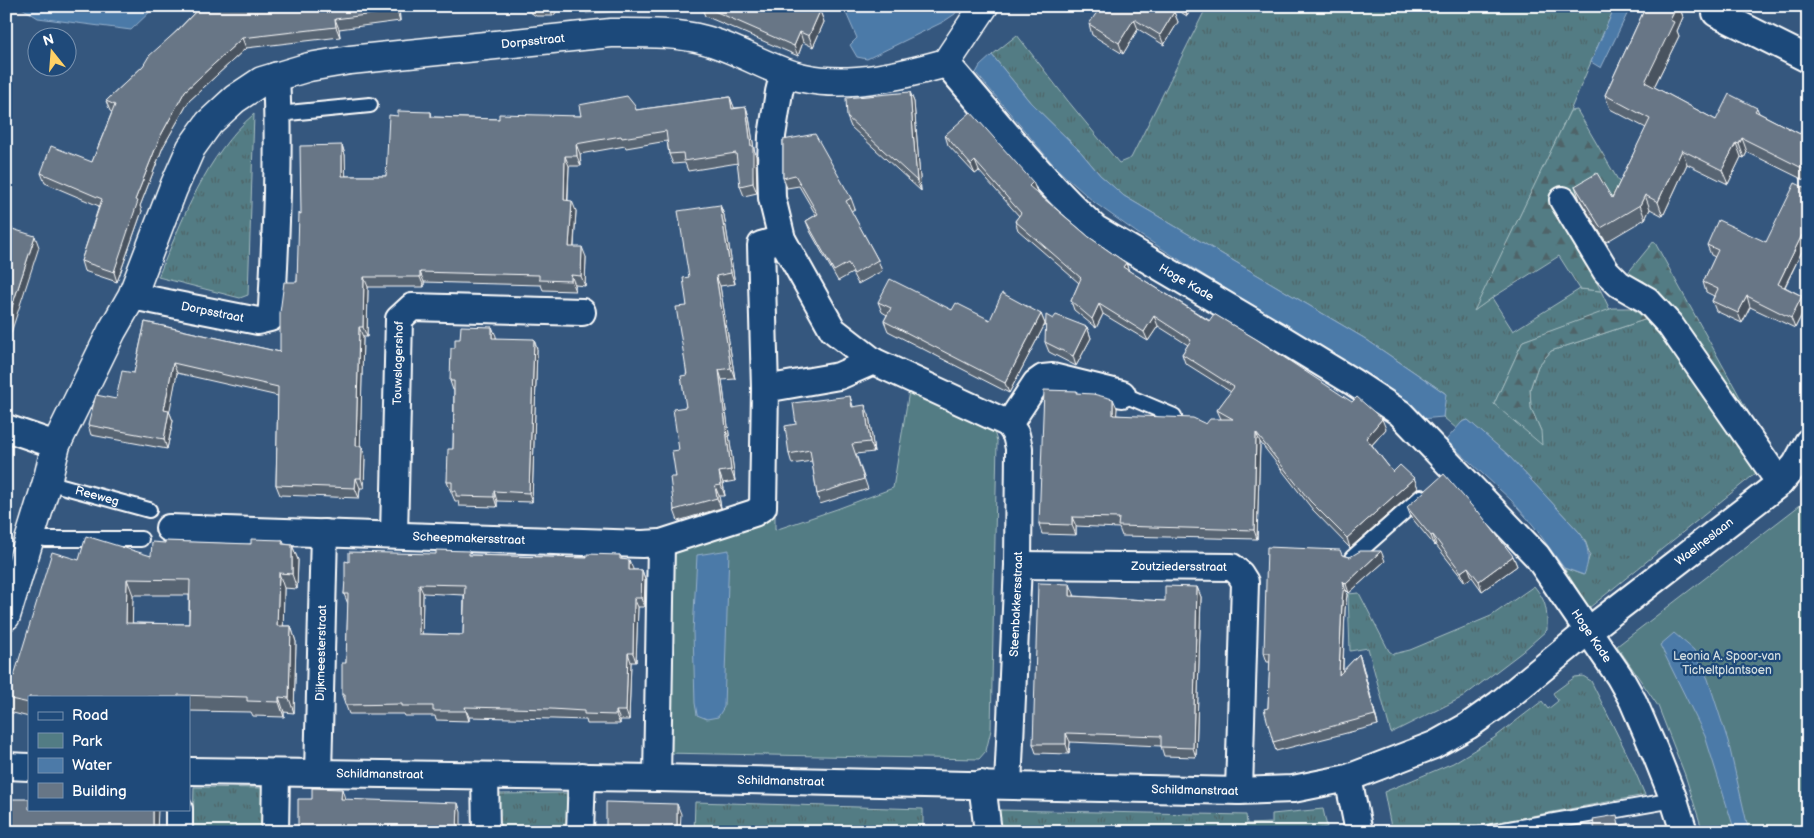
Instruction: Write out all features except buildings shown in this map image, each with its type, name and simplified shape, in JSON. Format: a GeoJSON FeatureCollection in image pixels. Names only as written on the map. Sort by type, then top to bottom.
{"type":"FeatureCollection","features":[{"type":"Feature","properties":{"kind":"street"},"geometry":{"type":"LineString","coordinates":[[946,63],[984,6]]}},
{"type":"Feature","properties":{"kind":"street"},"geometry":{"type":"LineString","coordinates":[[1716,13],[1808,59]]}},
{"type":"Feature","properties":{"kind":"street","name":"Dorpsstraat"},"geometry":{"type":"LineString","coordinates":[[56,445],[112,331],[132,296],[173,189],[192,148],[209,123],[235,99],[256,84],[276,76],[309,67],[350,60],[611,33],[653,33],[688,36],[719,45],[784,72],[803,78],[823,81],[901,75],[946,63]]}},
{"type":"Feature","properties":{"kind":"street","name":"Hoge Kade"},"geometry":{"type":"LineString","coordinates":[[946,63],[1041,173],[1073,208],[1096,229],[1279,337],[1400,413],[1450,472],[1537,556],[1619,676],[1633,701],[1674,800],[1684,832]]}},
{"type":"Feature","properties":{"kind":"street"},"geometry":{"type":"LineString","coordinates":[[784,72],[778,92],[772,136],[772,198],[782,239],[833,330],[873,361],[1009,424],[1036,383],[1043,378],[1052,377],[1122,394]]}},
{"type":"Feature","properties":{"kind":"street","name":"Dorpsstraat"},"geometry":{"type":"LineString","coordinates":[[132,296],[258,322],[270,318],[278,184],[276,76]]}},
{"type":"Feature","properties":{"kind":"street"},"geometry":{"type":"LineString","coordinates":[[1563,200],[1606,272],[1619,284],[1647,300],[1798,466]]}},
{"type":"Feature","properties":{"kind":"street"},"geometry":{"type":"LineString","coordinates":[[782,239],[762,245],[764,389],[839,376],[873,361]]}},
{"type":"Feature","properties":{"kind":"street","name":"Touwslagershof"},"geometry":{"type":"LineString","coordinates":[[394,535],[399,319],[412,307],[582,312]]}},
{"type":"Feature","properties":{"kind":"street","name":"Scheepmakersstraat"},"geometry":{"type":"LineString","coordinates":[[169,528],[652,544],[754,513],[763,507],[764,389]]}},
{"type":"Feature","properties":{"kind":"street","name":"Steenbakkersstraat"},"geometry":{"type":"LineString","coordinates":[[1008,785],[1018,566],[1019,448],[1016,435],[1009,424]]}},
{"type":"Feature","properties":{"kind":"street"},"geometry":{"type":"LineString","coordinates":[[6,428],[56,445],[47,482],[6,616]]}},
{"type":"Feature","properties":{"kind":"street","name":"Waelneslaan"},"geometry":{"type":"LineString","coordinates":[[1588,631],[1798,466]]}},
{"type":"Feature","properties":{"kind":"street","name":"Dijkmeesterstraat"},"geometry":{"type":"LineString","coordinates":[[318,773],[324,534]]}},
{"type":"Feature","properties":{"kind":"street"},"geometry":{"type":"LineString","coordinates":[[652,544],[657,778]]}},
{"type":"Feature","properties":{"kind":"street","name":"Zoutziedersstraat"},"geometry":{"type":"LineString","coordinates":[[1018,566],[1232,567],[1240,574],[1245,582],[1239,791]]}},
{"type":"Feature","properties":{"kind":"street","name":"Schildmanstraat"},"geometry":{"type":"LineString","coordinates":[[190,771],[582,776],[1239,791],[1293,789],[1348,778],[1434,745],[1468,726],[1499,704],[1588,631]]}},
{"type":"Feature","properties":{"kind":"street"},"geometry":{"type":"LineString","coordinates":[[6,766],[28,767]]}},
{"type":"Feature","properties":{"kind":"street"},"geometry":{"type":"LineString","coordinates":[[275,832],[276,773]]}},
{"type":"Feature","properties":{"kind":"street"},"geometry":{"type":"LineString","coordinates":[[486,776],[486,832]]}},
{"type":"Feature","properties":{"kind":"street"},"geometry":{"type":"LineString","coordinates":[[580,832],[582,776]]}},
{"type":"Feature","properties":{"kind":"street"},"geometry":{"type":"LineString","coordinates":[[1348,778],[1359,832]]}},
{"type":"Feature","properties":{"kind":"street"},"geometry":{"type":"LineString","coordinates":[[982,784],[988,832]]}},
{"type":"Feature","properties":{"kind":"street"},"geometry":{"type":"LineString","coordinates":[[179,810],[179,832]]}},
{"type":"Feature","properties":{"kind":"lane"},"geometry":{"type":"LineString","coordinates":[[278,114],[370,105]]}},
{"type":"Feature","properties":{"kind":"lane"},"geometry":{"type":"LineString","coordinates":[[1122,394],[1174,416]]}},
{"type":"Feature","properties":{"kind":"lane","name":"Reeweg"},"geometry":{"type":"LineString","coordinates":[[47,482],[149,510]]}},
{"type":"Feature","properties":{"kind":"lane"},"geometry":{"type":"LineString","coordinates":[[1352,558],[1432,488]]}},
{"type":"Feature","properties":{"kind":"lane"},"geometry":{"type":"LineString","coordinates":[[30,536],[45,538],[141,539]]}},
{"type":"Feature","properties":{"kind":"lane"},"geometry":{"type":"LineString","coordinates":[[1492,832],[1674,800]]}},
{"type":"Feature","properties":{"kind":"green space"},"geometry":{"type":"Polygon","coordinates":[[[1207,6],[1615,6],[1570,111],[1475,310],[1492,298],[1513,331],[1580,289],[1601,291],[1610,310],[1523,341],[1494,404],[1541,431],[1531,408],[1530,389],[1538,366],[1551,351],[1647,319],[1667,339],[1761,469],[1589,608],[1564,568],[1583,575],[1590,555],[1585,540],[1508,455],[1468,420],[1462,422],[1457,429],[1443,417],[1445,393],[1364,338],[1124,196],[1100,175],[1080,151],[1030,102],[992,55],[1017,35],[1119,163],[1131,158],[1207,6]]]}},
{"type":"Feature","properties":{"kind":"green space"},"geometry":{"type":"Polygon","coordinates":[[[1577,110],[1625,192],[1560,211],[1601,291],[1580,289],[1559,256],[1474,311],[1570,111],[1577,110]]]}},
{"type":"Feature","properties":{"kind":"green space"},"geometry":{"type":"Polygon","coordinates":[[[254,114],[248,295],[240,298],[158,277],[186,211],[209,169],[222,149],[254,114]]]}},
{"type":"Feature","properties":{"kind":"green space"},"geometry":{"type":"Polygon","coordinates":[[[1654,241],[1761,435],[1759,437],[1678,313],[1644,281],[1627,274],[1654,241]]]}},
{"type":"Feature","properties":{"kind":"green space"},"geometry":{"type":"Polygon","coordinates":[[[1613,308],[1631,308],[1647,319],[1551,351],[1538,366],[1530,389],[1531,408],[1541,431],[1542,445],[1494,404],[1523,341],[1613,308]]]}},
{"type":"Feature","properties":{"kind":"green space"},"geometry":{"type":"Polygon","coordinates":[[[909,391],[994,432],[997,441],[991,730],[986,751],[979,759],[664,753],[666,546],[775,510],[775,530],[893,488],[909,391]]]}},
{"type":"Feature","properties":{"kind":"green space","name":"Leonia A. Spoor-van Ticheltplantsoen"},"geometry":{"type":"Polygon","coordinates":[[[1808,499],[1808,832],[1703,832],[1685,775],[1658,706],[1617,646],[1808,499]]]}},
{"type":"Feature","properties":{"kind":"green space"},"geometry":{"type":"Polygon","coordinates":[[[1534,586],[1542,597],[1545,606],[1547,630],[1522,652],[1463,697],[1391,733],[1368,648],[1350,651],[1348,594],[1359,593],[1389,651],[1393,654],[1410,650],[1491,616],[1534,586]]]}},
{"type":"Feature","properties":{"kind":"green space"},"geometry":{"type":"Polygon","coordinates":[[[1583,676],[1591,681],[1645,795],[1445,832],[1392,832],[1384,792],[1453,763],[1494,738],[1542,701],[1548,709],[1558,701],[1553,693],[1575,677],[1583,676]]]}},
{"type":"Feature","properties":{"kind":"green space"},"geometry":{"type":"Polygon","coordinates":[[[194,787],[266,788],[265,832],[193,832],[194,787]]]}},
{"type":"Feature","properties":{"kind":"green space"},"geometry":{"type":"Polygon","coordinates":[[[567,793],[566,832],[498,832],[498,794],[567,793]]]}},
{"type":"Feature","properties":{"kind":"green space"},"geometry":{"type":"Polygon","coordinates":[[[695,802],[923,809],[923,832],[694,832],[695,802]]]}},
{"type":"Feature","properties":{"kind":"green space"},"geometry":{"type":"Polygon","coordinates":[[[1323,809],[1327,827],[1300,832],[997,832],[995,819],[1000,810],[1246,815],[1247,824],[1272,823],[1272,814],[1323,809]]]}},
{"type":"Feature","properties":{"kind":"water"},"geometry":{"type":"Polygon","coordinates":[[[19,6],[156,6],[131,30],[38,18],[19,6]]]}},
{"type":"Feature","properties":{"kind":"water"},"geometry":{"type":"Polygon","coordinates":[[[843,6],[958,6],[955,14],[943,22],[867,59],[857,57],[850,45],[857,38],[843,6]]]}},
{"type":"Feature","properties":{"kind":"water"},"geometry":{"type":"Polygon","coordinates":[[[1615,6],[1631,6],[1601,68],[1591,62],[1615,6]]]}},
{"type":"Feature","properties":{"kind":"water"},"geometry":{"type":"Polygon","coordinates":[[[992,55],[1030,102],[1080,151],[1100,175],[1124,196],[1364,338],[1436,387],[1446,394],[1443,417],[1421,419],[1363,375],[1140,235],[1095,203],[1057,169],[976,73],[980,66],[992,55]]]}},
{"type":"Feature","properties":{"kind":"water"},"geometry":{"type":"Polygon","coordinates":[[[1468,420],[1508,455],[1580,533],[1586,544],[1588,554],[1584,575],[1564,568],[1533,525],[1511,500],[1446,440],[1462,422],[1468,420]]]}},
{"type":"Feature","properties":{"kind":"water"},"geometry":{"type":"Polygon","coordinates":[[[729,550],[724,707],[718,717],[707,719],[697,715],[695,703],[693,632],[697,555],[729,550]]]}},
{"type":"Feature","properties":{"kind":"water"},"geometry":{"type":"Polygon","coordinates":[[[1674,633],[1694,650],[1708,679],[1728,741],[1749,832],[1735,832],[1705,736],[1660,645],[1674,633]]]}}]}
